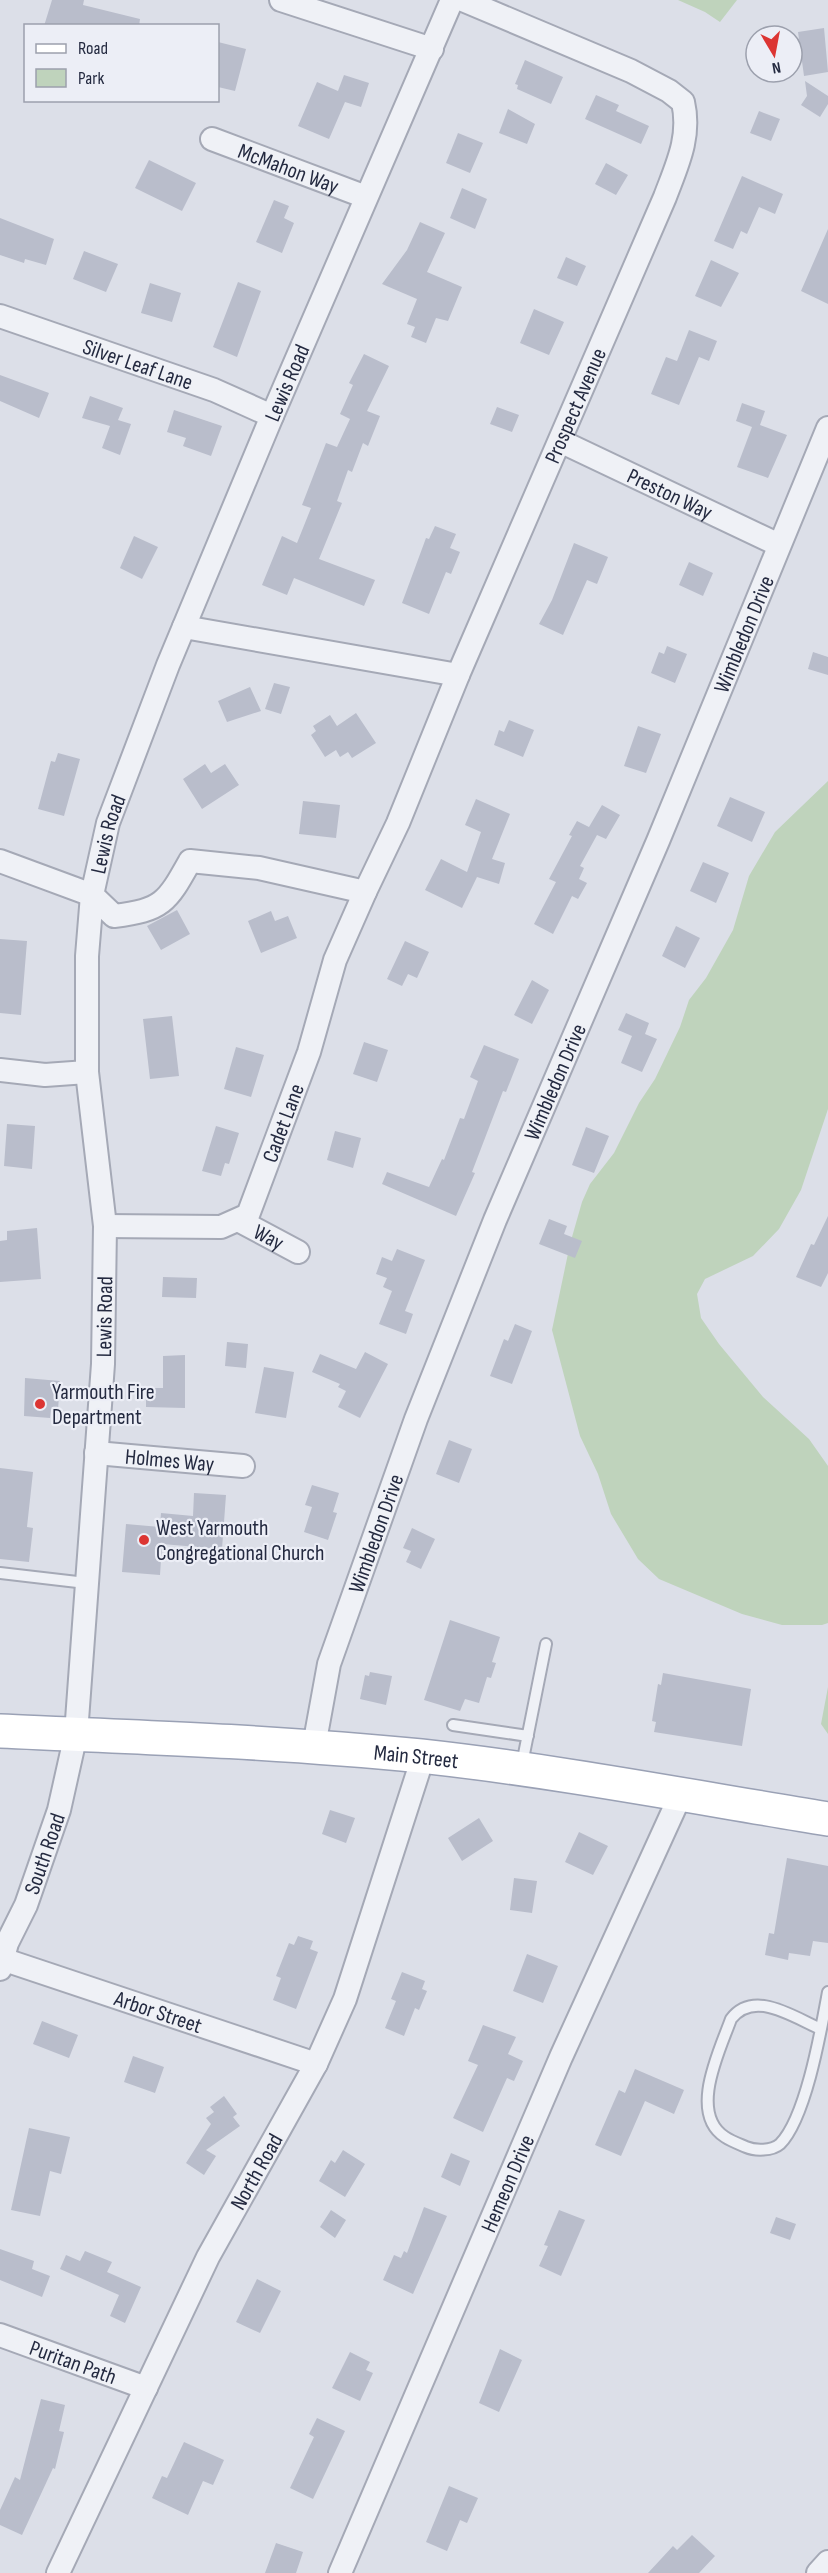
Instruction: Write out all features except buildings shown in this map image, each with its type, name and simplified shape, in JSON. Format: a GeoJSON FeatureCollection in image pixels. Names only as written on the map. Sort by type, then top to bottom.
{"type":"FeatureCollection","features":[{"type":"Feature","properties":{"kind":"main road","name":"Main Street"},"geometry":{"type":"LineString","coordinates":[[0,1731],[204,1738],[423,1757],[681,1794],[828,1819]]}},
{"type":"Feature","properties":{"kind":"street"},"geometry":{"type":"LineString","coordinates":[[281,0],[432,49]]}},
{"type":"Feature","properties":{"kind":"street","name":"Lewis Road"},"geometry":{"type":"LineString","coordinates":[[76,1734],[103,1364],[105,1226],[87,1072],[87,957],[92,894],[108,823],[184,627],[272,416],[452,0]]}},
{"type":"Feature","properties":{"kind":"street","name":"Prospect Avenue"},"geometry":{"type":"LineString","coordinates":[[458,675],[665,198],[686,142],[687,119],[683,102],[669,91],[631,71],[463,0]]}},
{"type":"Feature","properties":{"kind":"street","name":"McMahon Way"},"geometry":{"type":"LineString","coordinates":[[212,139],[366,197]]}},
{"type":"Feature","properties":{"kind":"street","name":"Silver Leaf Lane"},"geometry":{"type":"LineString","coordinates":[[0,316],[214,390],[272,416]]}},
{"type":"Feature","properties":{"kind":"street","name":"Wimbledon Drive"},"geometry":{"type":"LineString","coordinates":[[314,1746],[329,1664],[416,1419],[495,1220],[658,841],[827,434]]}},
{"type":"Feature","properties":{"kind":"street","name":"Preston Way"},"geometry":{"type":"LineString","coordinates":[[560,441],[779,545]]}},
{"type":"Feature","properties":{"kind":"street"},"geometry":{"type":"LineString","coordinates":[[184,627],[458,675]]}},
{"type":"Feature","properties":{"kind":"street","name":"Cadet Lane"},"geometry":{"type":"LineString","coordinates":[[240,1221],[248,1215],[309,1052],[335,960],[398,823],[458,675]]}},
{"type":"Feature","properties":{"kind":"street"},"geometry":{"type":"LineString","coordinates":[[0,861],[92,894],[114,916],[145,912],[169,897],[190,861],[259,868],[365,892]]}},
{"type":"Feature","properties":{"kind":"street"},"geometry":{"type":"LineString","coordinates":[[0,1070],[45,1076],[87,1072]]}},
{"type":"Feature","properties":{"kind":"street"},"geometry":{"type":"LineString","coordinates":[[105,1226],[221,1227],[240,1221]]}},
{"type":"Feature","properties":{"kind":"street","name":"Way"},"geometry":{"type":"LineString","coordinates":[[240,1221],[298,1252]]}},
{"type":"Feature","properties":{"kind":"street","name":"Holmes Way"},"geometry":{"type":"LineString","coordinates":[[96,1453],[243,1466]]}},
{"type":"Feature","properties":{"kind":"street","name":"South Road"},"geometry":{"type":"LineString","coordinates":[[1,1964],[26,1905],[59,1810],[76,1734]]}},
{"type":"Feature","properties":{"kind":"street","name":"North Road"},"geometry":{"type":"LineString","coordinates":[[58,2573],[213,2248],[316,2064],[345,1999],[394,1854],[423,1757]]}},
{"type":"Feature","properties":{"kind":"street","name":"Hemeon Drive"},"geometry":{"type":"LineString","coordinates":[[340,2573],[561,2057],[681,1794]]}},
{"type":"Feature","properties":{"kind":"street","name":"Arbor Street"},"geometry":{"type":"LineString","coordinates":[[1,1964],[316,2064]]}},
{"type":"Feature","properties":{"kind":"street","name":"Puritan Path"},"geometry":{"type":"LineString","coordinates":[[0,2336],[146,2388]]}},
{"type":"Feature","properties":{"kind":"street"},"geometry":{"type":"LineString","coordinates":[[818,2573],[828,2562]]}},
{"type":"Feature","properties":{"kind":"lane"},"geometry":{"type":"LineString","coordinates":[[0,1573],[86,1583]]}},
{"type":"Feature","properties":{"kind":"lane"},"geometry":{"type":"LineString","coordinates":[[520,1770],[546,1644]]}},
{"type":"Feature","properties":{"kind":"lane"},"geometry":{"type":"LineString","coordinates":[[453,1725],[528,1736]]}},
{"type":"Feature","properties":{"kind":"lane"},"geometry":{"type":"LineString","coordinates":[[821,2029],[781,2011],[756,2004],[739,2009],[731,2019],[706,2095],[709,2116],[723,2137],[752,2150],[770,2149],[779,2145],[797,2120],[821,2029],[828,1992]]}},
{"type":"Feature","properties":{"kind":"green space"},"geometry":{"type":"Polygon","coordinates":[[[678,0],[737,0],[720,22],[705,12],[678,0]]]}},
{"type":"Feature","properties":{"kind":"green space"},"geometry":{"type":"Polygon","coordinates":[[[828,781],[828,1109],[801,1190],[779,1229],[753,1256],[705,1279],[697,1294],[701,1318],[719,1344],[763,1397],[809,1439],[828,1466],[828,1623],[782,1625],[742,1614],[659,1579],[638,1559],[611,1514],[598,1474],[580,1436],[552,1330],[570,1244],[582,1202],[590,1184],[614,1153],[639,1103],[655,1079],[680,1027],[689,1000],[706,978],[733,930],[749,876],[775,832],[828,781]]]}},
{"type":"Feature","properties":{"kind":"green space"},"geometry":{"type":"Polygon","coordinates":[[[828,1687],[828,1734],[821,1724],[828,1687]]]}},
{"type":"Feature","properties":{"kind":"place","name":"Yarmouth Fire Department"},"geometry":{"type":"Point","coordinates":[40,1404]}},
{"type":"Feature","properties":{"kind":"place","name":"West Yarmouth Congregational Church"},"geometry":{"type":"Point","coordinates":[144,1540]}}]}
